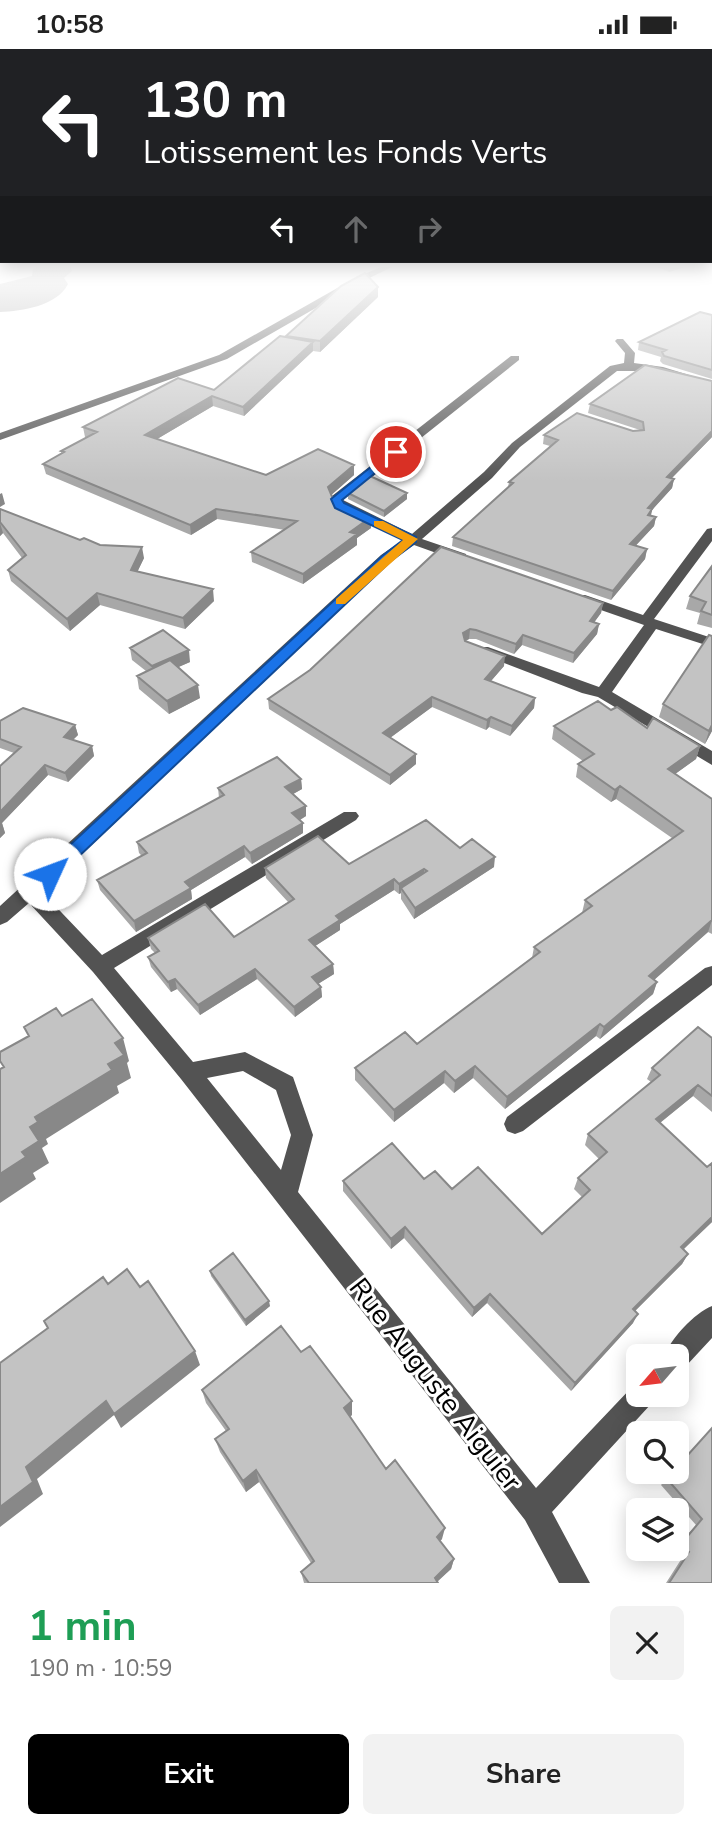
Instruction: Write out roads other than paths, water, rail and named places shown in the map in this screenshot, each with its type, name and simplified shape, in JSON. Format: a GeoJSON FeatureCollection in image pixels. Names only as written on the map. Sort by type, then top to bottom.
{"type":"FeatureCollection","features":[{"type":"Feature","properties":{"kind":"street"},"geometry":{"type":"LineString","coordinates":[[0,437],[223,357],[255,339]]}},
{"type":"Feature","properties":{"kind":"street"},"geometry":{"type":"LineString","coordinates":[[620,341],[630,353],[629,364]]}},
{"type":"Feature","properties":{"kind":"street"},"geometry":{"type":"LineString","coordinates":[[481,564],[412,539],[339,505],[336,499],[515,358]]}},
{"type":"Feature","properties":{"kind":"street"},"geometry":{"type":"LineString","coordinates":[[0,917],[30,892],[386,558],[431,527],[488,475],[516,445],[566,411],[614,368],[629,364],[712,385]]}},
{"type":"Feature","properties":{"kind":"street"},"geometry":{"type":"LineString","coordinates":[[603,693],[712,532]]}},
{"type":"Feature","properties":{"kind":"street"},"geometry":{"type":"LineString","coordinates":[[570,594],[712,643]]}},
{"type":"Feature","properties":{"kind":"street"},"geometry":{"type":"LineString","coordinates":[[470,645],[587,690],[603,693],[712,759]]}},
{"type":"Feature","properties":{"kind":"street"},"geometry":{"type":"LineString","coordinates":[[100,966],[350,816]]}},
{"type":"Feature","properties":{"kind":"street","name":"Rue Auguste Aiguier"},"geometry":{"type":"LineString","coordinates":[[30,892],[100,966],[286,1192],[535,1510],[575,1583]]}},
{"type":"Feature","properties":{"kind":"street"},"geometry":{"type":"LineString","coordinates":[[515,1124],[712,974]]}},
{"type":"Feature","properties":{"kind":"street"},"geometry":{"type":"LineString","coordinates":[[189,1072],[246,1061],[285,1084],[302,1135],[286,1192]]}},
{"type":"Feature","properties":{"kind":"street"},"geometry":{"type":"LineString","coordinates":[[689,1344],[712,1319]]}},
{"type":"Feature","properties":{"kind":"street"},"geometry":{"type":"LineString","coordinates":[[535,1510],[631,1407]]}}]}
